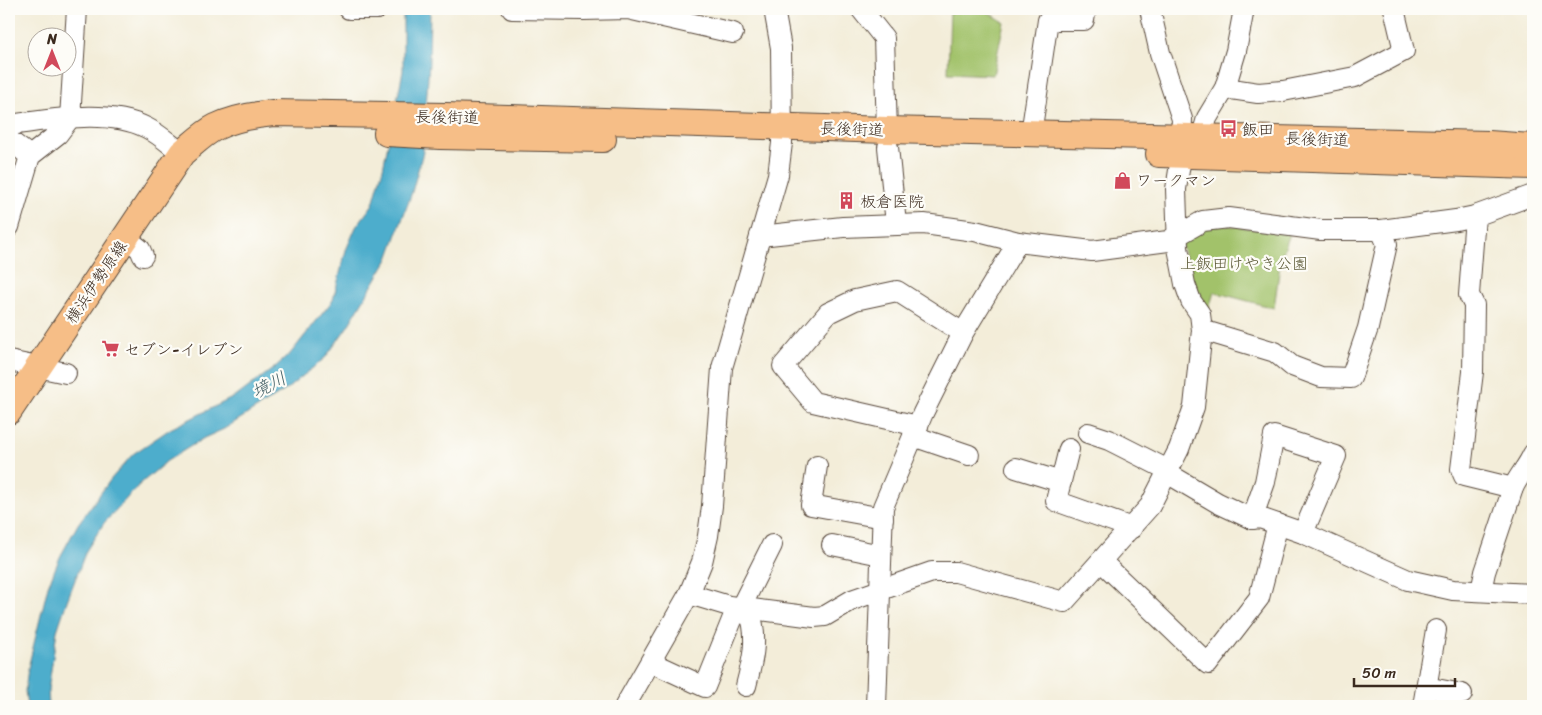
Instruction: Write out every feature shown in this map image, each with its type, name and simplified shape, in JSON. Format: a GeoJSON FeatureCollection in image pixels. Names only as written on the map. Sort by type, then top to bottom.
{"type":"FeatureCollection","features":[{"type":"Feature","properties":{"kind":"main road","name":"長後街道"},"geometry":{"type":"LineString","coordinates":[[182,152],[239,128],[260,125],[370,124],[887,139],[1489,144],[1533,147]]}},
{"type":"Feature","properties":{"kind":"main road","name":"長後街道"},"geometry":{"type":"LineString","coordinates":[[887,139],[1031,134],[1188,142],[1533,166]]}},
{"type":"Feature","properties":{"kind":"main road","name":"横浜伊勢原線"},"geometry":{"type":"LineString","coordinates":[[9,411],[39,367],[134,247],[182,152]]}},
{"type":"Feature","properties":{"kind":"street"},"geometry":{"type":"LineString","coordinates":[[9,227],[30,156],[58,134],[70,118],[77,9]]}},
{"type":"Feature","properties":{"kind":"street"},"geometry":{"type":"LineString","coordinates":[[349,9],[377,9]]}},
{"type":"Feature","properties":{"kind":"street"},"geometry":{"type":"LineString","coordinates":[[512,9],[628,9],[733,33]]}},
{"type":"Feature","properties":{"kind":"street"},"geometry":{"type":"LineString","coordinates":[[625,706],[689,594],[702,562],[711,514],[722,368],[778,175],[782,135],[781,48],[774,9]]}},
{"type":"Feature","properties":{"kind":"street"},"geometry":{"type":"LineString","coordinates":[[861,9],[884,38],[887,139],[896,224]]}},
{"type":"Feature","properties":{"kind":"street"},"geometry":{"type":"LineString","coordinates":[[1031,134],[1048,20],[1084,20],[1086,9]]}},
{"type":"Feature","properties":{"kind":"street"},"geometry":{"type":"LineString","coordinates":[[1150,9],[1160,52],[1188,142]]}},
{"type":"Feature","properties":{"kind":"street"},"geometry":{"type":"LineString","coordinates":[[689,594],[735,608],[802,616],[825,616],[852,600],[932,572],[956,572],[1064,602],[1150,506],[1179,450],[1194,407],[1202,330],[1200,314],[1191,302],[1185,284],[1178,248],[1176,189],[1188,142],[1207,118],[1225,88],[1236,51],[1244,9]]}},
{"type":"Feature","properties":{"kind":"street"},"geometry":{"type":"LineString","coordinates":[[1225,88],[1258,93],[1283,91],[1355,77],[1404,50],[1394,9]]}},
{"type":"Feature","properties":{"kind":"street"},"geometry":{"type":"LineString","coordinates":[[9,125],[70,118],[110,118],[148,128],[182,152]]}},
{"type":"Feature","properties":{"kind":"street"},"geometry":{"type":"LineString","coordinates":[[9,140],[30,156]]}},
{"type":"Feature","properties":{"kind":"street"},"geometry":{"type":"LineString","coordinates":[[760,236],[843,227],[924,224],[974,231],[1018,242],[1092,251],[1168,241],[1204,221],[1216,219],[1229,218],[1321,230],[1381,230],[1439,223],[1476,216],[1527,198],[1533,194]]}},
{"type":"Feature","properties":{"kind":"street"},"geometry":{"type":"LineString","coordinates":[[1476,216],[1469,295],[1474,305],[1473,372],[1461,469],[1464,476],[1513,488]]}},
{"type":"Feature","properties":{"kind":"street"},"geometry":{"type":"LineString","coordinates":[[1202,330],[1275,352],[1292,366],[1321,378],[1351,378],[1368,328],[1387,244],[1381,230]]}},
{"type":"Feature","properties":{"kind":"street"},"geometry":{"type":"LineString","coordinates":[[876,706],[883,507],[916,431],[963,333],[1018,242]]}},
{"type":"Feature","properties":{"kind":"street"},"geometry":{"type":"LineString","coordinates":[[963,333],[897,291],[854,300],[828,313],[783,366],[813,402],[916,431],[969,455]]}},
{"type":"Feature","properties":{"kind":"street"},"geometry":{"type":"LineString","coordinates":[[9,361],[66,373]]}},
{"type":"Feature","properties":{"kind":"street"},"geometry":{"type":"LineString","coordinates":[[1088,433],[1110,440],[1168,472],[1218,503],[1252,518],[1260,518],[1303,533],[1408,580],[1453,590],[1533,594]]}},
{"type":"Feature","properties":{"kind":"street"},"geometry":{"type":"LineString","coordinates":[[1252,518],[1265,482],[1274,436],[1336,456],[1303,533]]}},
{"type":"Feature","properties":{"kind":"street"},"geometry":{"type":"LineString","coordinates":[[1069,449],[1056,501],[1132,528]]}},
{"type":"Feature","properties":{"kind":"street"},"geometry":{"type":"LineString","coordinates":[[1481,591],[1485,572],[1513,488],[1519,477],[1531,464]]}},
{"type":"Feature","properties":{"kind":"street"},"geometry":{"type":"LineString","coordinates":[[816,466],[811,505],[883,518]]}},
{"type":"Feature","properties":{"kind":"street"},"geometry":{"type":"LineString","coordinates":[[1016,468],[1061,482]]}},
{"type":"Feature","properties":{"kind":"street"},"geometry":{"type":"LineString","coordinates":[[1101,561],[1208,664],[1260,598],[1264,573],[1278,524]]}},
{"type":"Feature","properties":{"kind":"street"},"geometry":{"type":"LineString","coordinates":[[651,662],[704,687],[735,608],[772,545]]}},
{"type":"Feature","properties":{"kind":"street"},"geometry":{"type":"LineString","coordinates":[[832,545],[882,555]]}},
{"type":"Feature","properties":{"kind":"street"},"geometry":{"type":"LineString","coordinates":[[735,608],[751,617],[755,631],[753,659],[746,686]]}},
{"type":"Feature","properties":{"kind":"street"},"geometry":{"type":"LineString","coordinates":[[1436,630],[1424,697],[1462,694]]}},
{"type":"Feature","properties":{"kind":"green space"},"geometry":{"type":"Polygon","coordinates":[[[950,9],[983,9],[1004,22],[993,75],[948,73],[950,9]]]}},
{"type":"Feature","properties":{"kind":"green space","name":"上飯田けやき公園"},"geometry":{"type":"Polygon","coordinates":[[[1226,225],[1290,234],[1281,258],[1274,308],[1214,292],[1206,326],[1180,240],[1208,226],[1226,225]]]}},
{"type":"Feature","properties":{"kind":"water","name":"境川"},"geometry":{"type":"Polygon","coordinates":[[[403,9],[430,9],[429,63],[423,152],[412,192],[388,259],[348,326],[326,357],[287,389],[224,429],[204,438],[167,461],[139,485],[104,523],[86,551],[57,631],[48,690],[49,706],[27,706],[25,691],[28,668],[48,586],[60,557],[78,524],[111,479],[133,454],[170,429],[238,395],[274,368],[290,354],[333,300],[346,250],[356,227],[373,204],[383,168],[403,71],[403,9]]]}},
{"type":"Feature","properties":{"kind":"place","name":"飯田"},"geometry":{"type":"Point","coordinates":[1228,129]}},
{"type":"Feature","properties":{"kind":"place","name":"ワークマン"},"geometry":{"type":"Point","coordinates":[1122,180]}},
{"type":"Feature","properties":{"kind":"place","name":"板倉医院"},"geometry":{"type":"Point","coordinates":[846,201]}},
{"type":"Feature","properties":{"kind":"place","name":"セブン-イレブン"},"geometry":{"type":"Point","coordinates":[110,349]}}]}
